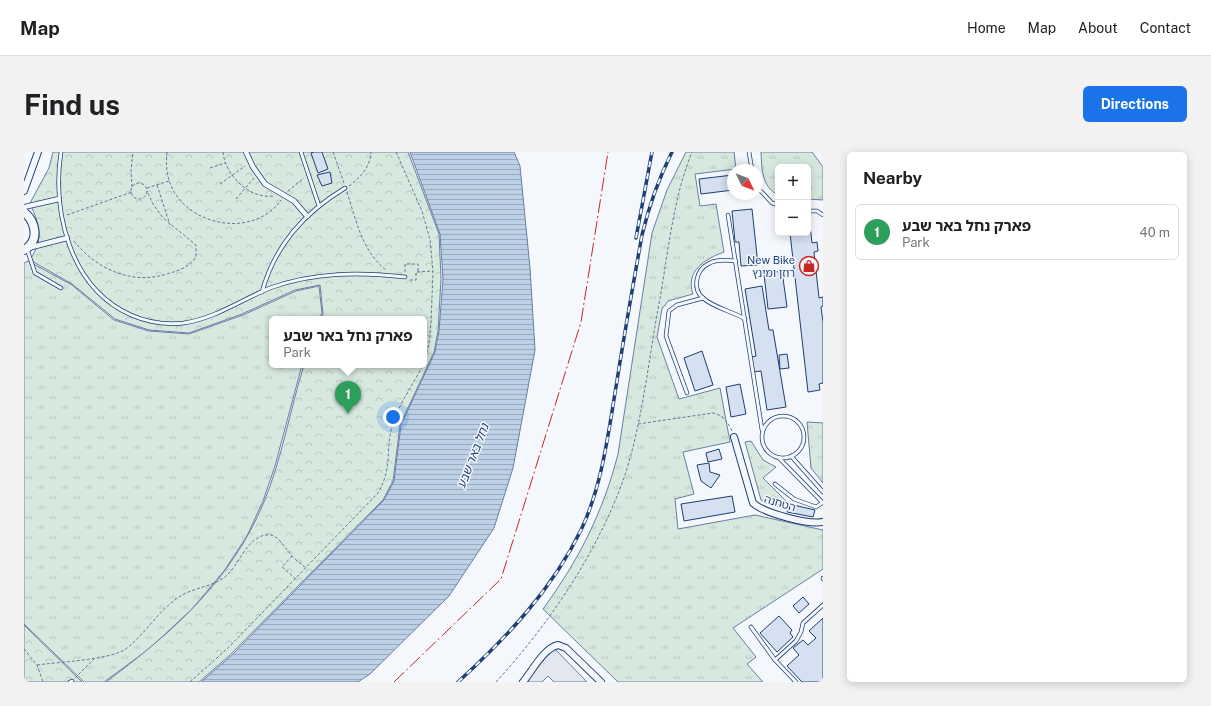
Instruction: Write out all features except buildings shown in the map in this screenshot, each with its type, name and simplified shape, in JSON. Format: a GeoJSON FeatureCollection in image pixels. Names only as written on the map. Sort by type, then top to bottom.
{"type":"FeatureCollection","features":[{"type":"Feature","properties":{"kind":"street"},"geometry":{"type":"LineString","coordinates":[[24,191],[38,152]]}},
{"type":"Feature","properties":{"kind":"street"},"geometry":{"type":"LineString","coordinates":[[246,152],[257,174],[271,189],[296,203],[307,216]]}},
{"type":"Feature","properties":{"kind":"street"},"geometry":{"type":"LineString","coordinates":[[24,207],[59,199]]}},
{"type":"Feature","properties":{"kind":"street"},"geometry":{"type":"LineString","coordinates":[[24,212],[33,222],[35,229],[32,243],[25,249]]}},
{"type":"Feature","properties":{"kind":"street"},"geometry":{"type":"LineString","coordinates":[[25,249],[67,238]]}},
{"type":"Feature","properties":{"kind":"street","name":"הטחנה"},"geometry":{"type":"LineString","coordinates":[[734,437],[753,503],[766,511],[812,522],[823,522]]}},
{"type":"Feature","properties":{"kind":"street"},"geometry":{"type":"LineString","coordinates":[[523,682],[552,647],[562,645],[601,682]]}},
{"type":"Feature","properties":{"kind":"lane"},"geometry":{"type":"LineString","coordinates":[[61,152],[58,175],[61,217],[77,264],[90,283],[104,299],[140,319],[161,323],[183,323],[206,318],[230,309],[262,292],[287,283],[318,276],[348,274],[404,277]]}},
{"type":"Feature","properties":{"kind":"lane"},"geometry":{"type":"LineString","coordinates":[[301,152],[319,206]]}},
{"type":"Feature","properties":{"kind":"lane"},"geometry":{"type":"LineString","coordinates":[[749,152],[751,164]]}},
{"type":"Feature","properties":{"kind":"lane"},"geometry":{"type":"LineString","coordinates":[[262,292],[268,270],[281,246],[307,216],[345,188]]}},
{"type":"Feature","properties":{"kind":"lane"},"geometry":{"type":"LineString","coordinates":[[763,194],[775,204]]}},
{"type":"Feature","properties":{"kind":"lane"},"geometry":{"type":"LineString","coordinates":[[811,211],[816,211],[823,215]]}},
{"type":"Feature","properties":{"kind":"lane"},"geometry":{"type":"LineString","coordinates":[[728,215],[764,447],[769,453],[779,458],[822,503],[816,507],[794,499],[775,484]]}},
{"type":"Feature","properties":{"kind":"lane"},"geometry":{"type":"LineString","coordinates":[[25,249],[35,273],[61,288]]}},
{"type":"Feature","properties":{"kind":"lane"},"geometry":{"type":"LineString","coordinates":[[736,261],[715,261],[709,263],[700,271],[696,280],[696,287],[703,298],[745,319]]}},
{"type":"Feature","properties":{"kind":"lane"},"geometry":{"type":"LineString","coordinates":[[687,393],[666,336],[669,311],[677,305],[703,298]]}},
{"type":"Feature","properties":{"kind":"lane"},"geometry":{"type":"LineString","coordinates":[[762,430],[768,421],[774,417],[784,416],[797,421],[803,432],[804,438],[802,445],[791,456],[779,458]]}},
{"type":"Feature","properties":{"kind":"lane"},"geometry":{"type":"LineString","coordinates":[[791,456],[823,492]]}},
{"type":"Feature","properties":{"kind":"lane"},"geometry":{"type":"LineString","coordinates":[[775,660],[796,641],[801,632],[803,623],[823,605]]}},
{"type":"Feature","properties":{"kind":"lane"},"geometry":{"type":"LineString","coordinates":[[751,627],[775,660],[796,682]]}},
{"type":"Feature","properties":{"kind":"path"},"geometry":{"type":"LineString","coordinates":[[133,152],[131,170],[132,191],[135,197],[141,198],[146,195],[147,189]]}},
{"type":"Feature","properties":{"kind":"path"},"geometry":{"type":"LineString","coordinates":[[167,152],[166,166],[169,181],[178,197],[189,209],[202,217],[215,222],[229,224],[243,223],[268,214],[277,205],[282,194]]}},
{"type":"Feature","properties":{"kind":"path"},"geometry":{"type":"LineString","coordinates":[[223,152],[225,163],[232,175],[245,188],[253,193],[266,197],[282,194],[309,174]]}},
{"type":"Feature","properties":{"kind":"path"},"geometry":{"type":"LineString","coordinates":[[333,152],[367,249],[376,261],[395,276]]}},
{"type":"Feature","properties":{"kind":"path"},"geometry":{"type":"LineString","coordinates":[[345,188],[364,172],[370,162],[371,152]]}},
{"type":"Feature","properties":{"kind":"path"},"geometry":{"type":"LineString","coordinates":[[396,152],[424,218],[430,240],[433,272],[431,323],[427,345]]}},
{"type":"Feature","properties":{"kind":"path"},"geometry":{"type":"LineString","coordinates":[[496,682],[552,612],[588,556],[606,522],[624,477],[637,424],[679,193],[692,152]]}},
{"type":"Feature","properties":{"kind":"path"},"geometry":{"type":"LineString","coordinates":[[220,184],[250,162]]}},
{"type":"Feature","properties":{"kind":"path"},"geometry":{"type":"LineString","coordinates":[[210,168],[225,163]]}},
{"type":"Feature","properties":{"kind":"path"},"geometry":{"type":"LineString","coordinates":[[236,199],[257,174]]}},
{"type":"Feature","properties":{"kind":"path"},"geometry":{"type":"LineString","coordinates":[[147,189],[169,181]]}},
{"type":"Feature","properties":{"kind":"path"},"geometry":{"type":"LineString","coordinates":[[61,217],[132,191],[134,186],[138,183],[144,184],[156,209],[170,226],[194,242],[197,253],[193,261],[188,265],[164,275],[139,277],[117,273],[91,260],[72,240]]}},
{"type":"Feature","properties":{"kind":"path"},"geometry":{"type":"LineString","coordinates":[[157,185],[170,226]]}},
{"type":"Feature","properties":{"kind":"path"},"geometry":{"type":"LineString","coordinates":[[405,264],[418,264],[418,272],[416,272],[416,280],[404,280],[405,264]]}},
{"type":"Feature","properties":{"kind":"path"},"geometry":{"type":"LineString","coordinates":[[418,272],[433,272]]}},
{"type":"Feature","properties":{"kind":"path"},"geometry":{"type":"LineString","coordinates":[[190,682],[211,664],[296,579],[378,493],[388,471],[391,429],[396,415],[421,368]]}},
{"type":"Feature","properties":{"kind":"path"},"geometry":{"type":"LineString","coordinates":[[637,424],[713,413],[719,414],[729,424],[734,437]]}},
{"type":"Feature","properties":{"kind":"path"},"geometry":{"type":"LineString","coordinates":[[37,665],[95,658],[126,649],[166,607],[195,588],[208,586],[225,577],[247,548],[259,538],[272,535],[278,538],[293,556],[306,568]]}},
{"type":"Feature","properties":{"kind":"path"},"geometry":{"type":"LineString","coordinates":[[293,556],[282,567],[296,579]]}},
{"type":"Feature","properties":{"kind":"path"},"geometry":{"type":"LineString","coordinates":[[24,649],[37,665],[43,682]]}},
{"type":"Feature","properties":{"kind":"path"},"geometry":{"type":"LineString","coordinates":[[71,681],[95,658]]}},
{"type":"Feature","properties":{"kind":"green space"},"geometry":{"type":"Polygon","coordinates":[[[53,152],[408,152],[439,234],[441,279],[438,331],[434,352],[427,367],[427,316],[322,316],[320,285],[295,290],[242,314],[189,333],[149,330],[115,319],[72,284],[30,260],[37,245],[39,232],[30,203],[49,168],[53,152]]]}},
{"type":"Feature","properties":{"kind":"green space"},"geometry":{"type":"Polygon","coordinates":[[[686,152],[734,152],[735,164],[727,164],[727,170],[695,174],[700,206],[716,204],[724,252],[704,262],[694,272],[691,286],[693,294],[668,301],[662,309],[657,337],[679,399],[720,388],[730,442],[683,452],[694,494],[675,499],[678,529],[755,515],[823,530],[823,569],[733,628],[756,657],[747,664],[763,682],[618,682],[543,609],[556,591],[588,536],[612,476],[618,454],[652,233],[667,190],[686,152]]]}},
{"type":"Feature","properties":{"kind":"green space"},"geometry":{"type":"Polygon","coordinates":[[[761,152],[812,152],[823,167],[823,200],[811,199],[811,164],[775,164],[775,193],[765,182],[761,152]]]}},
{"type":"Feature","properties":{"kind":"green space"},"geometry":{"type":"Polygon","coordinates":[[[28,261],[72,285],[114,320],[149,331],[189,334],[243,315],[296,291],[319,286],[322,313],[320,316],[269,316],[269,368],[301,368],[275,466],[263,501],[247,536],[224,571],[192,609],[149,649],[104,682],[84,682],[24,624],[24,263],[28,261]]]}},
{"type":"Feature","properties":{"kind":"green space"},"geometry":{"type":"Polygon","coordinates":[[[303,368],[427,368],[400,425],[393,481],[383,500],[230,655],[199,682],[106,682],[177,624],[198,603],[235,556],[264,502],[281,451],[303,368]]]}},
{"type":"Feature","properties":{"kind":"green space"},"geometry":{"type":"Polygon","coordinates":[[[807,422],[823,423],[823,483],[811,468],[807,422]]]}},
{"type":"Feature","properties":{"kind":"green space"},"geometry":{"type":"Polygon","coordinates":[[[751,441],[763,460],[776,467],[763,478],[786,501],[782,508],[768,504],[761,500],[745,442],[751,441]]]}},
{"type":"Feature","properties":{"kind":"green space"},"geometry":{"type":"Polygon","coordinates":[[[24,625],[82,682],[24,682],[24,625]]]}},
{"type":"Feature","properties":{"kind":"shaded area"},"geometry":{"type":"Polygon","coordinates":[[[554,648],[587,682],[554,682],[548,676],[542,682],[521,682],[554,648]]]}},
{"type":"Feature","properties":{"kind":"water","name":"נחל באר שבע"},"geometry":{"type":"Polygon","coordinates":[[[410,152],[514,152],[520,166],[530,268],[535,350],[513,468],[494,528],[449,596],[370,674],[358,682],[201,682],[231,656],[384,500],[394,481],[401,425],[435,352],[439,331],[443,279],[440,234],[410,152]]]}},
{"type":"Feature","properties":{"kind":"railway"},"geometry":{"type":"LineString","coordinates":[[636,238],[652,152]]}},
{"type":"Feature","properties":{"kind":"railway"},"geometry":{"type":"LineString","coordinates":[[458,682],[527,612],[542,593],[569,552],[588,513],[599,478],[607,442],[642,235],[655,192],[672,152]]}},
{"type":"Feature","properties":{"kind":"power"},"geometry":{"type":"LineString","coordinates":[[394,682],[501,579],[581,322],[608,152]]}},
{"type":"Feature","properties":{"kind":"place","name":"New Bike רוזן ומינץ"},"geometry":{"type":"Point","coordinates":[809,266]}},
{"type":"Feature","properties":{"kind":"place","name":"פארק נחל באר שבע"},"geometry":{"type":"Point","coordinates":[348,414]}}]}
